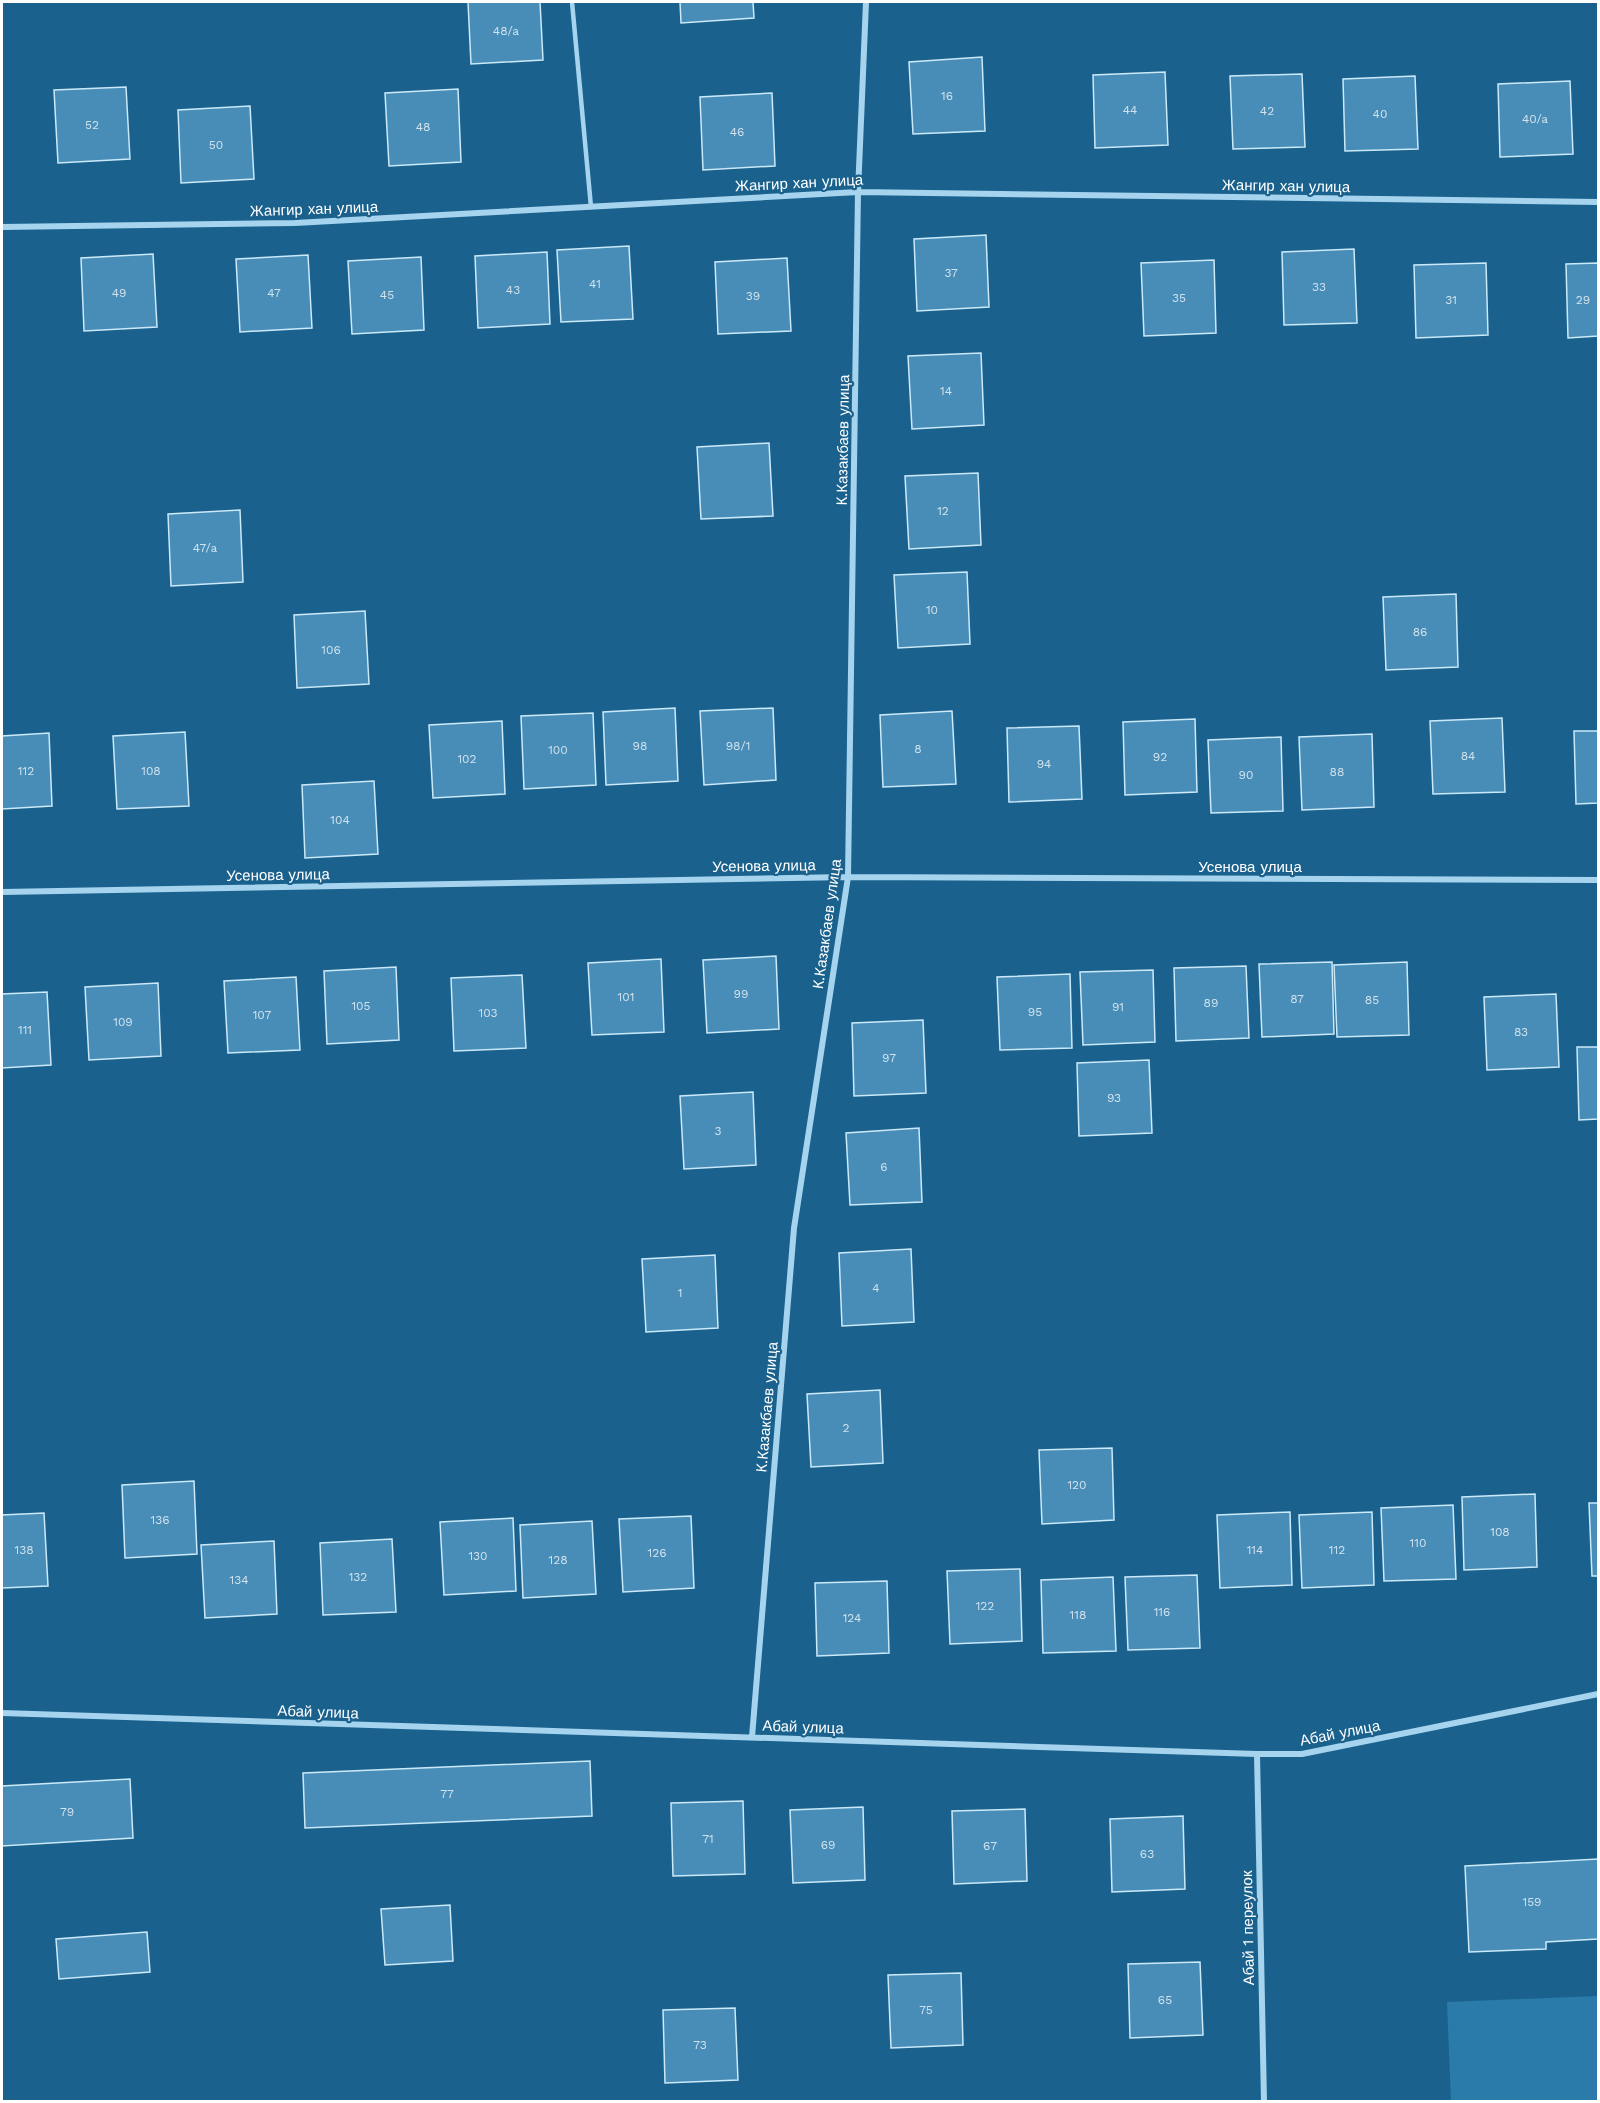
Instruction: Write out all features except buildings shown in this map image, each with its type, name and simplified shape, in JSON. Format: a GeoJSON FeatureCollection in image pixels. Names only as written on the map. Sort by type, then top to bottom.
{"type":"FeatureCollection","features":[{"type":"Feature","properties":{"kind":"street","name":"К.Казакбаев улица"},"geometry":{"type":"LineString","coordinates":[[752,1737],[794,1228],[848,877],[858,192],[866,2]]}},
{"type":"Feature","properties":{"kind":"street","name":"Жангир хан улица"},"geometry":{"type":"LineString","coordinates":[[2,227],[296,223],[858,192],[1599,202]]}},
{"type":"Feature","properties":{"kind":"street","name":"Усенова улица"},"geometry":{"type":"LineString","coordinates":[[2,892],[848,877],[1599,880]]}},
{"type":"Feature","properties":{"kind":"street","name":"Абай улица"},"geometry":{"type":"LineString","coordinates":[[2,1713],[1302,1754],[1599,1694]]}},
{"type":"Feature","properties":{"kind":"street","name":"Абай 1 переулок"},"geometry":{"type":"LineString","coordinates":[[1257,1754],[1264,2102]]}},
{"type":"Feature","properties":{"kind":"lane"},"geometry":{"type":"LineString","coordinates":[[572,2],[591,207]]}},
{"type":"Feature","properties":{"kind":"shaded area"},"geometry":{"type":"Polygon","coordinates":[[[1598,1996],[1598,2101],[1451,2101],[1447,2002],[1598,1996]]]}}]}
